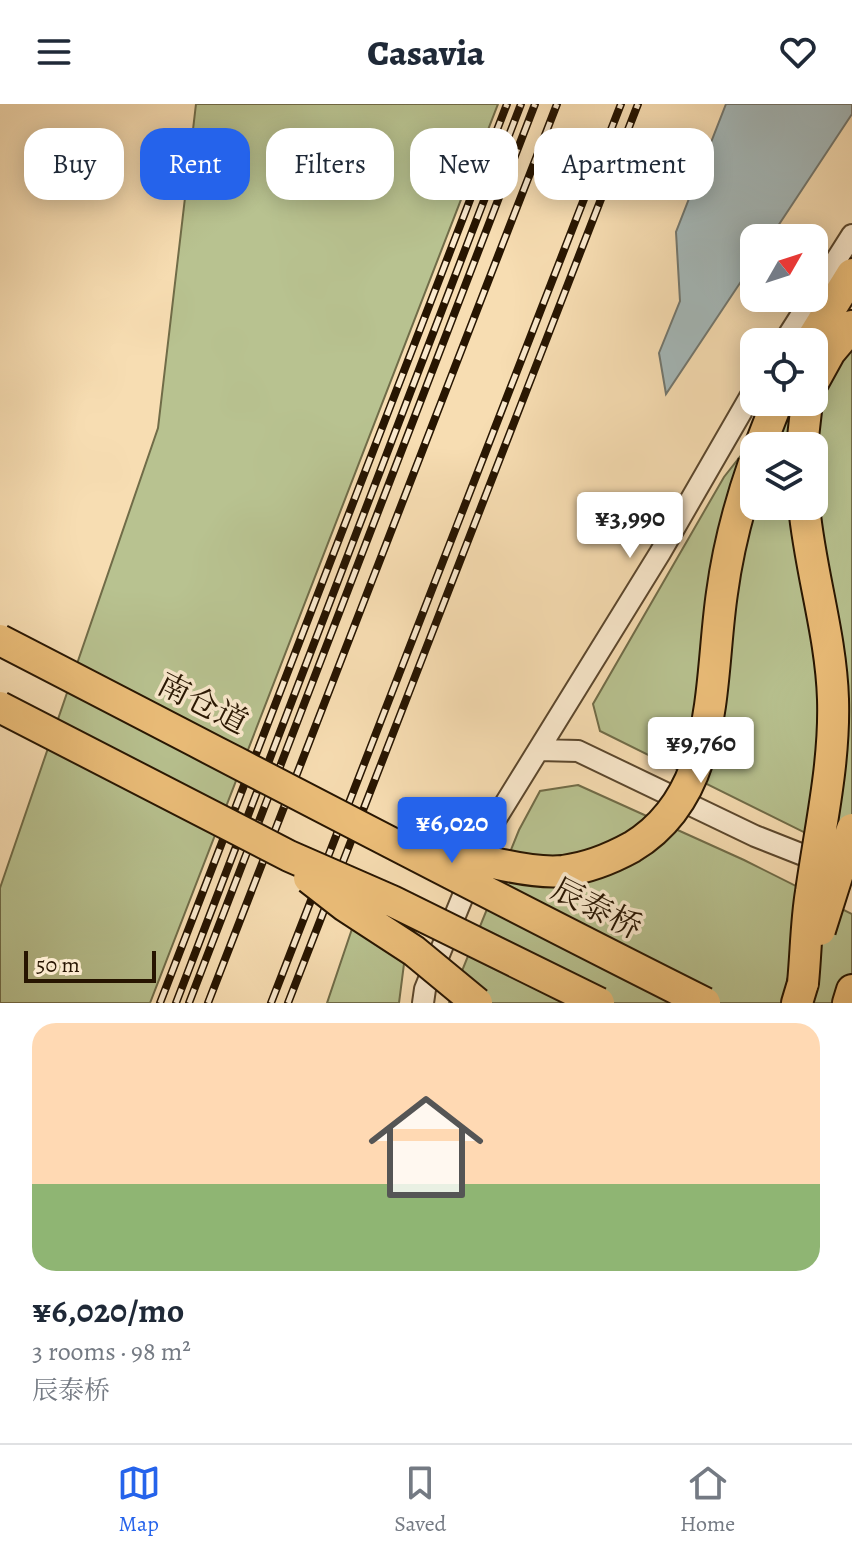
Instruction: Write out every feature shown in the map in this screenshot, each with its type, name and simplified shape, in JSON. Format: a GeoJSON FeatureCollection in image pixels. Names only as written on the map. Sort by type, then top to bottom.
{"type":"FeatureCollection","features":[{"type":"Feature","properties":{"kind":"highway"},"geometry":{"type":"LineString","coordinates":[[819,328],[852,274]]}},
{"type":"Feature","properties":{"kind":"highway"},"geometry":{"type":"LineString","coordinates":[[828,356],[852,326]]}},
{"type":"Feature","properties":{"kind":"highway"},"geometry":{"type":"LineString","coordinates":[[373,831],[468,856],[531,869],[563,871],[619,854],[644,840],[668,818],[689,783],[704,742],[729,541],[740,507]]}},
{"type":"Feature","properties":{"kind":"highway"},"geometry":{"type":"LineString","coordinates":[[800,993],[833,728],[828,653],[806,520]]}},
{"type":"Feature","properties":{"kind":"highway","name":"南仓道"},"geometry":{"type":"LineString","coordinates":[[0,640],[373,831]]}},
{"type":"Feature","properties":{"kind":"highway"},"geometry":{"type":"LineString","coordinates":[[0,707],[289,856],[392,901],[599,1003]]}},
{"type":"Feature","properties":{"kind":"highway"},"geometry":{"type":"LineString","coordinates":[[800,993],[852,829]]}},
{"type":"Feature","properties":{"kind":"highway","name":"辰泰桥"},"geometry":{"type":"LineString","coordinates":[[373,831],[705,1003]]}},
{"type":"Feature","properties":{"kind":"highway"},"geometry":{"type":"LineString","coordinates":[[289,856],[311,880],[414,951],[477,1003]]}},
{"type":"Feature","properties":{"kind":"highway"},"geometry":{"type":"LineString","coordinates":[[848,1003],[852,990]]}},
{"type":"Feature","properties":{"kind":"street"},"geometry":{"type":"LineString","coordinates":[[828,273],[852,235]]}},
{"type":"Feature","properties":{"kind":"street"},"geometry":{"type":"LineString","coordinates":[[423,1003],[425,989],[492,825],[660,553],[740,414]]}},
{"type":"Feature","properties":{"kind":"street"},"geometry":{"type":"LineString","coordinates":[[539,750],[578,751],[755,836],[852,874]]}},
{"type":"Feature","properties":{"kind":"green space"},"geometry":{"type":"Polygon","coordinates":[[[196,104],[498,104],[489,128],[410,128],[410,200],[461,200],[150,1003],[0,1003],[0,888],[158,428],[185,200],[250,200],[250,128],[193,128],[196,104]]]}},
{"type":"Feature","properties":{"kind":"green space"},"geometry":{"type":"Polygon","coordinates":[[[852,315],[852,856],[600,731],[593,704],[724,477],[740,457],[740,520],[828,520],[828,432],[759,432],[772,416],[828,416],[828,370],[852,315]]]}},
{"type":"Feature","properties":{"kind":"green space"},"geometry":{"type":"Polygon","coordinates":[[[578,785],[744,860],[852,914],[852,1003],[449,1003],[519,830],[540,791],[578,785]]]}},
{"type":"Feature","properties":{"kind":"green space"},"geometry":{"type":"Polygon","coordinates":[[[353,926],[405,956],[399,1003],[327,1003],[353,926]]]}},
{"type":"Feature","properties":{"kind":"shaded area"},"geometry":{"type":"Polygon","coordinates":[[[726,104],[852,104],[852,114],[779,224],[740,224],[740,283],[666,394],[659,353],[680,301],[676,232],[688,200],[714,200],[714,135],[726,104]]]}},
{"type":"Feature","properties":{"kind":"railway"},"geometry":{"type":"LineString","coordinates":[[160,1003],[507,104]]}},
{"type":"Feature","properties":{"kind":"railway"},"geometry":{"type":"LineString","coordinates":[[176,1003],[521,104]]}},
{"type":"Feature","properties":{"kind":"railway"},"geometry":{"type":"LineString","coordinates":[[189,1003],[535,104]]}},
{"type":"Feature","properties":{"kind":"railway"},"geometry":{"type":"LineString","coordinates":[[208,1003],[557,104]]}},
{"type":"Feature","properties":{"kind":"railway"},"geometry":{"type":"LineString","coordinates":[[271,1003],[621,104]]}},
{"type":"Feature","properties":{"kind":"railway"},"geometry":{"type":"LineString","coordinates":[[288,1003],[638,104]]}}]}
